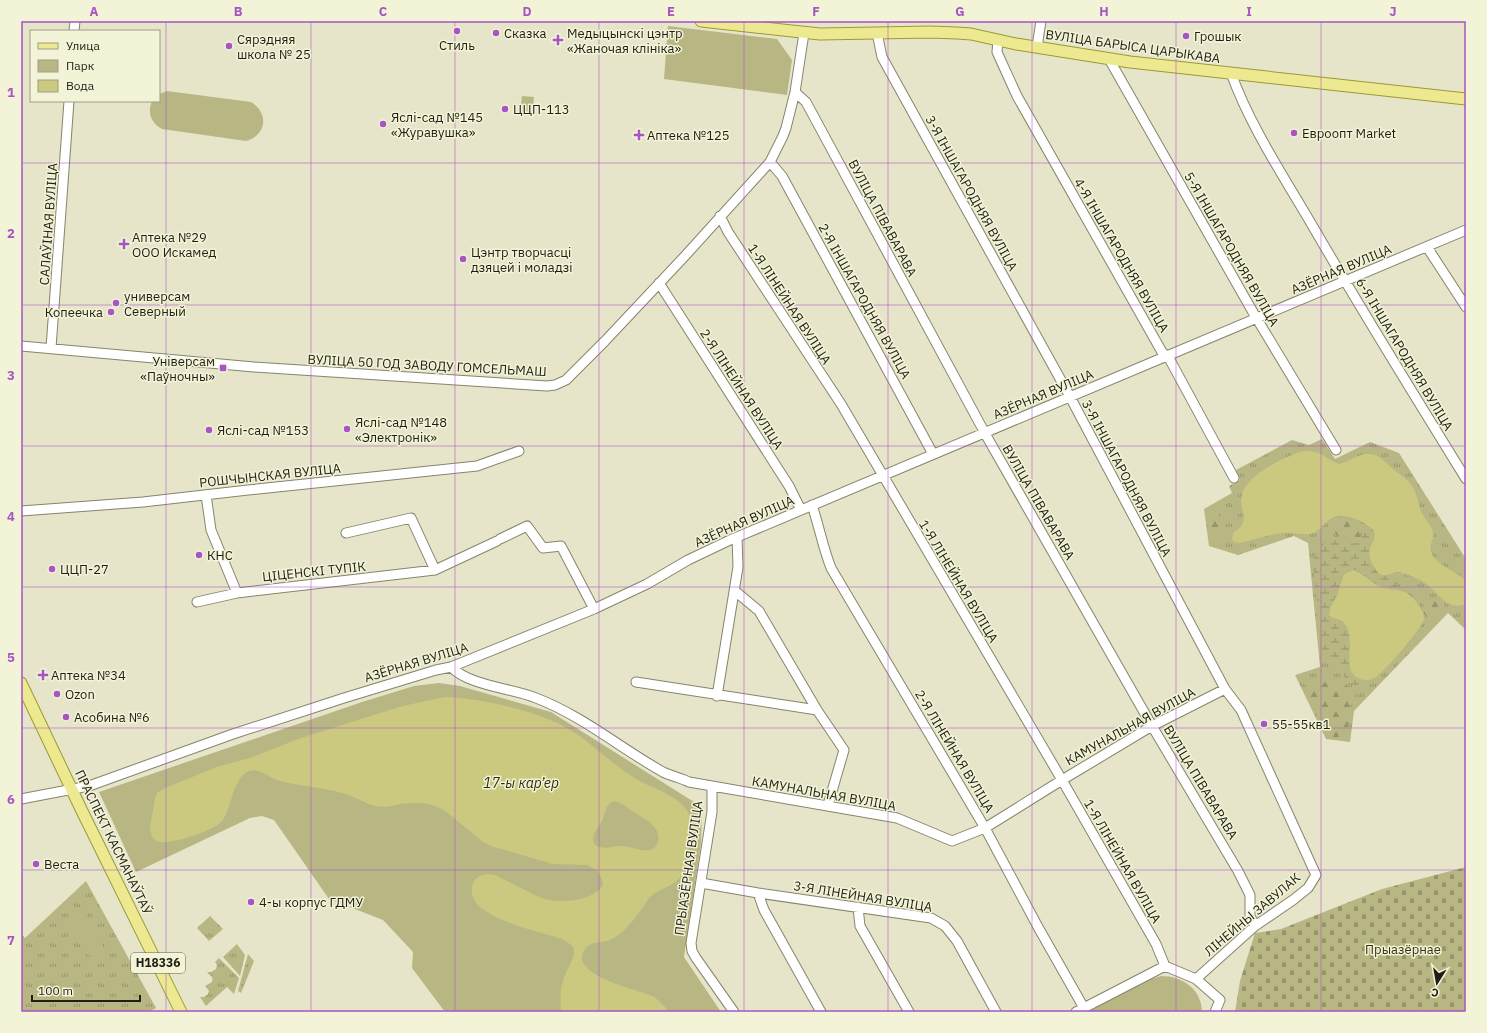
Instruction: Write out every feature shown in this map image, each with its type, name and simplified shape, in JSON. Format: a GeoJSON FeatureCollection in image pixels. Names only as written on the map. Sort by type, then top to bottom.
{"type":"FeatureCollection","features":[{"type":"Feature","properties":{"kind":"main road","name":"ВУЛІЦА БАРЫСА ЦАРЫКАВА"},"geometry":{"type":"LineString","coordinates":[[702,21],[804,33],[930,32],[971,34],[1037,47],[1109,58],[1466,99]]}},
{"type":"Feature","properties":{"kind":"main road","name":"ПРАСПЕКТ КАСМАНАЎТАЎ"},"geometry":{"type":"LineString","coordinates":[[21,683],[181,1012]]}},
{"type":"Feature","properties":{"kind":"street"},"geometry":{"type":"LineString","coordinates":[[1037,47],[1041,21]]}},
{"type":"Feature","properties":{"kind":"street","name":"ВУЛІЦА 50 ГОД ЗАВОДУ ГОМСЕЛЬМАШ"},"geometry":{"type":"LineString","coordinates":[[21,346],[260,368],[546,386],[566,380],[605,341],[770,162],[784,136],[795,92],[804,33]]}},
{"type":"Feature","properties":{"kind":"street","name":"3-Я ІНШАГАРОДНЯЯ ВУЛІЦА"},"geometry":{"type":"LineString","coordinates":[[877,33],[882,58],[1070,398],[1225,689],[1241,710],[1316,875]]}},
{"type":"Feature","properties":{"kind":"street","name":"4-Я ІНШАГАРОДНЯЯ ВУЛІЦА"},"geometry":{"type":"LineString","coordinates":[[998,40],[997,52],[1017,96],[1158,345],[1170,360],[1234,478]]}},
{"type":"Feature","properties":{"kind":"street","name":"5-Я ІНШАГАРОДНЯЯ ВУЛІЦА"},"geometry":{"type":"LineString","coordinates":[[1109,58],[1257,318],[1336,450]]}},
{"type":"Feature","properties":{"kind":"street","name":"6-Я ІНШАГАРОДНЯЯ ВУЛІЦА"},"geometry":{"type":"LineString","coordinates":[[1231,73],[1239,95],[1260,135],[1345,282],[1466,479]]}},
{"type":"Feature","properties":{"kind":"street","name":"ВУЛІЦА ПІВАВАРАВА"},"geometry":{"type":"LineString","coordinates":[[795,92],[806,102],[985,433],[1152,726],[1238,871],[1250,895],[1250,916],[1255,926]]}},
{"type":"Feature","properties":{"kind":"street","name":"САЛАЎІНАЯ ВУЛІЦА"},"geometry":{"type":"LineString","coordinates":[[51,348],[69,102]]}},
{"type":"Feature","properties":{"kind":"street","name":"2-Я ІНШАГАРОДНЯЯ ВУЛІЦА"},"geometry":{"type":"LineString","coordinates":[[770,162],[782,176],[933,454]]}},
{"type":"Feature","properties":{"kind":"street","name":"1-Я ЛІНЕЙНАЯ ВУЛІЦА"},"geometry":{"type":"LineString","coordinates":[[720,216],[728,232],[841,404],[1062,780],[1156,944],[1165,966]]}},
{"type":"Feature","properties":{"kind":"street","name":"АЗЁРНАЯ ВУЛІЦА"},"geometry":{"type":"LineString","coordinates":[[21,799],[90,786],[226,737],[344,698],[436,670],[451,667],[594,609],[647,584],[688,560],[737,537],[1466,230]]}},
{"type":"Feature","properties":{"kind":"street"},"geometry":{"type":"LineString","coordinates":[[1427,247],[1466,307]]}},
{"type":"Feature","properties":{"kind":"street","name":"2-Я ЛІНЕЙНАЯ ВУЛІЦА"},"geometry":{"type":"LineString","coordinates":[[659,283],[789,486],[801,510]]}},
{"type":"Feature","properties":{"kind":"street","name":"РОШЧЫНСКАЯ ВУЛІЦА"},"geometry":{"type":"LineString","coordinates":[[21,511],[143,502],[477,466],[519,451]]}},
{"type":"Feature","properties":{"kind":"street"},"geometry":{"type":"LineString","coordinates":[[206,495],[211,530],[237,592]]}},
{"type":"Feature","properties":{"kind":"street","name":"2-Я ЛІНЕЙНАЯ ВУЛІЦА"},"geometry":{"type":"LineString","coordinates":[[812,505],[820,528],[820,538],[831,568],[985,828],[1080,1010]]}},
{"type":"Feature","properties":{"kind":"street"},"geometry":{"type":"LineString","coordinates":[[346,533],[411,518],[435,570]]}},
{"type":"Feature","properties":{"kind":"street","name":"ЦІЦЕНСКІ ТУПІК"},"geometry":{"type":"LineString","coordinates":[[197,602],[237,592],[435,570],[527,526],[543,548],[561,546],[594,609]]}},
{"type":"Feature","properties":{"kind":"street"},"geometry":{"type":"LineString","coordinates":[[717,696],[735,591],[738,567],[737,537]]}},
{"type":"Feature","properties":{"kind":"street"},"geometry":{"type":"LineString","coordinates":[[735,591],[759,611],[817,710],[844,750],[828,805]]}},
{"type":"Feature","properties":{"kind":"street","name":"КАМУНАЛЬНАЯ ВУЛІЦА"},"geometry":{"type":"LineString","coordinates":[[451,667],[456,673],[463,676],[536,697],[563,709],[665,772],[689,782],[897,818],[952,841],[985,828],[1152,726],[1225,689]]}},
{"type":"Feature","properties":{"kind":"street"},"geometry":{"type":"LineString","coordinates":[[636,682],[717,696],[817,710]]}},
{"type":"Feature","properties":{"kind":"street","name":"ПРЫАЗЁРНАЯ ВУЛІЦА"},"geometry":{"type":"LineString","coordinates":[[712,787],[712,812],[691,935],[691,944],[692,951],[734,1012]]}},
{"type":"Feature","properties":{"kind":"street","name":"ЛІНЕЙНЫ ЗАВУЛАК"},"geometry":{"type":"LineString","coordinates":[[1196,979],[1255,926],[1308,888],[1316,875]]}},
{"type":"Feature","properties":{"kind":"street","name":"3-Я ЛІНЕЙНАЯ ВУЛІЦА"},"geometry":{"type":"LineString","coordinates":[[701,883],[758,893],[931,918],[945,926],[957,941],[996,1012]]}},
{"type":"Feature","properties":{"kind":"street"},"geometry":{"type":"LineString","coordinates":[[758,893],[764,910],[820,1012]]}},
{"type":"Feature","properties":{"kind":"street"},"geometry":{"type":"LineString","coordinates":[[858,907],[860,926],[909,1012]]}},
{"type":"Feature","properties":{"kind":"street"},"geometry":{"type":"LineString","coordinates":[[1080,1010],[1165,966],[1196,979],[1220,1000],[1215,1012]]}},
{"type":"Feature","properties":{"kind":"green space"},"geometry":{"type":"Polygon","coordinates":[[[668,26],[777,39],[792,60],[787,95],[664,79],[668,26]]]}},
{"type":"Feature","properties":{"kind":"green space"},"geometry":{"type":"Polygon","coordinates":[[[167,91],[251,102],[261,112],[263,118],[262,129],[253,138],[246,141],[162,129],[155,124],[150,114],[152,102],[160,102],[160,94],[167,91]]]}},
{"type":"Feature","properties":{"kind":"green space"},"geometry":{"type":"Polygon","coordinates":[[[522,96],[534,97],[532,116],[520,114],[522,96]]]}},
{"type":"Feature","properties":{"kind":"green space"},"geometry":{"type":"Polygon","coordinates":[[[1322,439],[1335,459],[1370,442],[1399,453],[1466,559],[1466,630],[1448,613],[1354,711],[1350,742],[1326,739],[1295,675],[1320,667],[1308,543],[1294,536],[1238,555],[1209,546],[1204,509],[1232,493],[1229,486],[1240,480],[1236,470],[1292,440],[1309,445],[1322,439]]]}},
{"type":"Feature","properties":{"kind":"green space"},"geometry":{"type":"Polygon","coordinates":[[[1210,509],[1217,510],[1221,522],[1222,535],[1217,539],[1211,534],[1208,526],[1207,516],[1210,509]]]}},
{"type":"Feature","properties":{"kind":"green space"},"geometry":{"type":"Polygon","coordinates":[[[1351,517],[1366,524],[1374,531],[1374,541],[1370,552],[1370,557],[1375,569],[1378,572],[1388,576],[1398,572],[1416,578],[1406,576],[1397,579],[1396,584],[1404,591],[1385,589],[1359,572],[1349,571],[1343,576],[1338,593],[1330,609],[1333,618],[1343,622],[1349,629],[1349,657],[1353,672],[1361,677],[1376,677],[1360,685],[1348,682],[1340,668],[1327,657],[1322,648],[1313,563],[1316,554],[1322,546],[1330,541],[1343,540],[1358,543],[1361,541],[1363,534],[1361,528],[1351,517]]]}},
{"type":"Feature","properties":{"kind":"green space"},"geometry":{"type":"Polygon","coordinates":[[[1344,519],[1353,523],[1359,530],[1360,537],[1356,541],[1349,541],[1342,538],[1335,534],[1331,528],[1335,521],[1344,519]]]}},
{"type":"Feature","properties":{"kind":"green space"},"geometry":{"type":"Polygon","coordinates":[[[1434,598],[1442,601],[1445,609],[1442,617],[1434,620],[1426,617],[1423,609],[1426,601],[1434,598]]]}},
{"type":"Feature","properties":{"kind":"green space"},"geometry":{"type":"Polygon","coordinates":[[[1310,678],[1316,678],[1332,685],[1347,687],[1356,692],[1355,699],[1349,710],[1348,727],[1344,736],[1337,738],[1328,733],[1320,707],[1310,696],[1305,687],[1305,683],[1310,678]]]}},
{"type":"Feature","properties":{"kind":"green space"},"geometry":{"type":"Polygon","coordinates":[[[439,683],[460,686],[551,712],[702,807],[701,843],[684,957],[721,1012],[445,1012],[412,968],[413,952],[383,920],[329,899],[274,820],[262,816],[250,818],[136,872],[99,792],[362,702],[414,686],[439,683]]]}},
{"type":"Feature","properties":{"kind":"green space","name":"Прыазёрнае"},"geometry":{"type":"Polygon","coordinates":[[[1466,867],[1466,1012],[1235,1012],[1240,981],[1255,933],[1281,929],[1382,889],[1466,867]]]}},
{"type":"Feature","properties":{"kind":"green space"},"geometry":{"type":"Polygon","coordinates":[[[86,881],[156,1008],[149,1012],[21,1012],[21,933],[25,938],[86,881]]]}},
{"type":"Feature","properties":{"kind":"green space"},"geometry":{"type":"Polygon","coordinates":[[[86,914],[104,949],[90,957],[71,922],[86,914]]]}},
{"type":"Feature","properties":{"kind":"green space"},"geometry":{"type":"Polygon","coordinates":[[[210,916],[223,929],[209,941],[197,928],[210,916]]]}},
{"type":"Feature","properties":{"kind":"green space"},"geometry":{"type":"Polygon","coordinates":[[[237,944],[245,955],[240,976],[223,957],[237,944]]]}},
{"type":"Feature","properties":{"kind":"green space"},"geometry":{"type":"Polygon","coordinates":[[[248,954],[254,961],[241,993],[238,991],[248,954]]]}},
{"type":"Feature","properties":{"kind":"green space"},"geometry":{"type":"Polygon","coordinates":[[[219,958],[239,978],[234,994],[227,987],[206,1006],[200,997],[204,997],[208,994],[209,991],[205,986],[211,983],[212,977],[207,972],[211,972],[216,969],[217,965],[215,962],[219,958]]]}},
{"type":"Feature","properties":{"kind":"green space"},"geometry":{"type":"Polygon","coordinates":[[[1161,976],[1176,978],[1189,985],[1199,997],[1202,1012],[1087,1012],[1148,980],[1161,976]]]}},
{"type":"Feature","properties":{"kind":"water"},"geometry":{"type":"Polygon","coordinates":[[[1304,451],[1316,452],[1339,464],[1358,456],[1366,454],[1374,455],[1383,460],[1408,481],[1414,490],[1423,515],[1433,532],[1430,549],[1431,552],[1442,565],[1466,581],[1466,604],[1459,606],[1448,603],[1424,582],[1415,577],[1398,572],[1387,575],[1380,574],[1373,566],[1369,556],[1374,539],[1374,531],[1354,518],[1337,516],[1332,518],[1317,531],[1310,534],[1282,533],[1240,543],[1234,542],[1232,539],[1233,533],[1239,529],[1244,520],[1241,500],[1245,487],[1259,473],[1268,467],[1278,461],[1304,451]]]}},
{"type":"Feature","properties":{"kind":"water"},"geometry":{"type":"Polygon","coordinates":[[[1354,570],[1379,586],[1405,592],[1419,605],[1424,616],[1422,624],[1403,649],[1387,667],[1376,677],[1369,680],[1358,678],[1352,672],[1349,660],[1349,632],[1346,625],[1342,621],[1329,615],[1343,576],[1354,570]]]}},
{"type":"Feature","properties":{"kind":"water","name":"17-ы кар’ер"},"geometry":{"type":"Polygon","coordinates":[[[444,697],[494,703],[530,713],[562,725],[590,744],[628,774],[681,803],[690,816],[691,836],[683,873],[680,878],[650,897],[631,923],[615,938],[590,944],[585,949],[582,959],[586,967],[595,974],[621,986],[654,997],[669,1012],[561,1012],[560,999],[562,986],[566,972],[574,956],[573,947],[562,939],[512,924],[484,910],[478,905],[474,898],[472,885],[480,876],[486,874],[495,875],[546,899],[563,901],[582,899],[598,891],[603,885],[602,879],[597,870],[587,865],[553,864],[491,846],[482,841],[439,807],[417,803],[379,807],[351,796],[327,789],[276,780],[257,770],[253,770],[243,775],[239,780],[225,816],[218,825],[202,833],[174,841],[160,842],[156,841],[152,837],[150,827],[155,798],[157,793],[165,788],[217,767],[253,757],[298,739],[403,706],[444,697]],[[613,801],[607,806],[602,821],[594,834],[593,841],[595,845],[603,848],[625,846],[650,850],[654,848],[658,843],[659,837],[655,827],[646,819],[613,801]]]}},
{"type":"Feature","properties":{"kind":"place","name":"Стиль"},"geometry":{"type":"Point","coordinates":[457,31]}},
{"type":"Feature","properties":{"kind":"place","name":"Сказка"},"geometry":{"type":"Point","coordinates":[496,33]}},
{"type":"Feature","properties":{"kind":"place","name":"Грошык"},"geometry":{"type":"Point","coordinates":[1186,36]}},
{"type":"Feature","properties":{"kind":"place","name":"Медыцынскі цэнтр «Жаночая клініка»"},"geometry":{"type":"Point","coordinates":[558,40]}},
{"type":"Feature","properties":{"kind":"place","name":"Сярэдняя школа № 25"},"geometry":{"type":"Point","coordinates":[229,46]}},
{"type":"Feature","properties":{"kind":"place","name":"ЦЦП-113"},"geometry":{"type":"Point","coordinates":[505,109]}},
{"type":"Feature","properties":{"kind":"place","name":"Яслі-сад №145 «Журавушка»"},"geometry":{"type":"Point","coordinates":[383,124]}},
{"type":"Feature","properties":{"kind":"place","name":"Евроопт Market"},"geometry":{"type":"Point","coordinates":[1294,133]}},
{"type":"Feature","properties":{"kind":"place","name":"Аптека №125"},"geometry":{"type":"Point","coordinates":[639,135]}},
{"type":"Feature","properties":{"kind":"place","name":"Аптека №29 ООО Искамед"},"geometry":{"type":"Point","coordinates":[124,244]}},
{"type":"Feature","properties":{"kind":"place","name":"Цэнтр творчасці дзяцей і моладзі"},"geometry":{"type":"Point","coordinates":[463,259]}},
{"type":"Feature","properties":{"kind":"place","name":"универсам Северный"},"geometry":{"type":"Point","coordinates":[116,303]}},
{"type":"Feature","properties":{"kind":"place","name":"Копеечка"},"geometry":{"type":"Point","coordinates":[111,312]}},
{"type":"Feature","properties":{"kind":"place","name":"Універсам «Паўночны»"},"geometry":{"type":"Point","coordinates":[223,368]}},
{"type":"Feature","properties":{"kind":"place","name":"Яслі-сад №148 «Электронік»"},"geometry":{"type":"Point","coordinates":[347,429]}},
{"type":"Feature","properties":{"kind":"place","name":"Яслі-сад №153"},"geometry":{"type":"Point","coordinates":[209,430]}},
{"type":"Feature","properties":{"kind":"place","name":"КНС"},"geometry":{"type":"Point","coordinates":[199,555]}},
{"type":"Feature","properties":{"kind":"place","name":"ЦЦП-27"},"geometry":{"type":"Point","coordinates":[52,569]}},
{"type":"Feature","properties":{"kind":"place","name":"Аптека №34"},"geometry":{"type":"Point","coordinates":[43,675]}},
{"type":"Feature","properties":{"kind":"place","name":"Ozon"},"geometry":{"type":"Point","coordinates":[57,694]}},
{"type":"Feature","properties":{"kind":"place","name":"Асобина №6"},"geometry":{"type":"Point","coordinates":[66,717]}},
{"type":"Feature","properties":{"kind":"place","name":"55-55кв1"},"geometry":{"type":"Point","coordinates":[1264,724]}},
{"type":"Feature","properties":{"kind":"place","name":"Веста"},"geometry":{"type":"Point","coordinates":[36,864]}},
{"type":"Feature","properties":{"kind":"place","name":"4-ы корпус ГДМУ"},"geometry":{"type":"Point","coordinates":[251,902]}}]}
